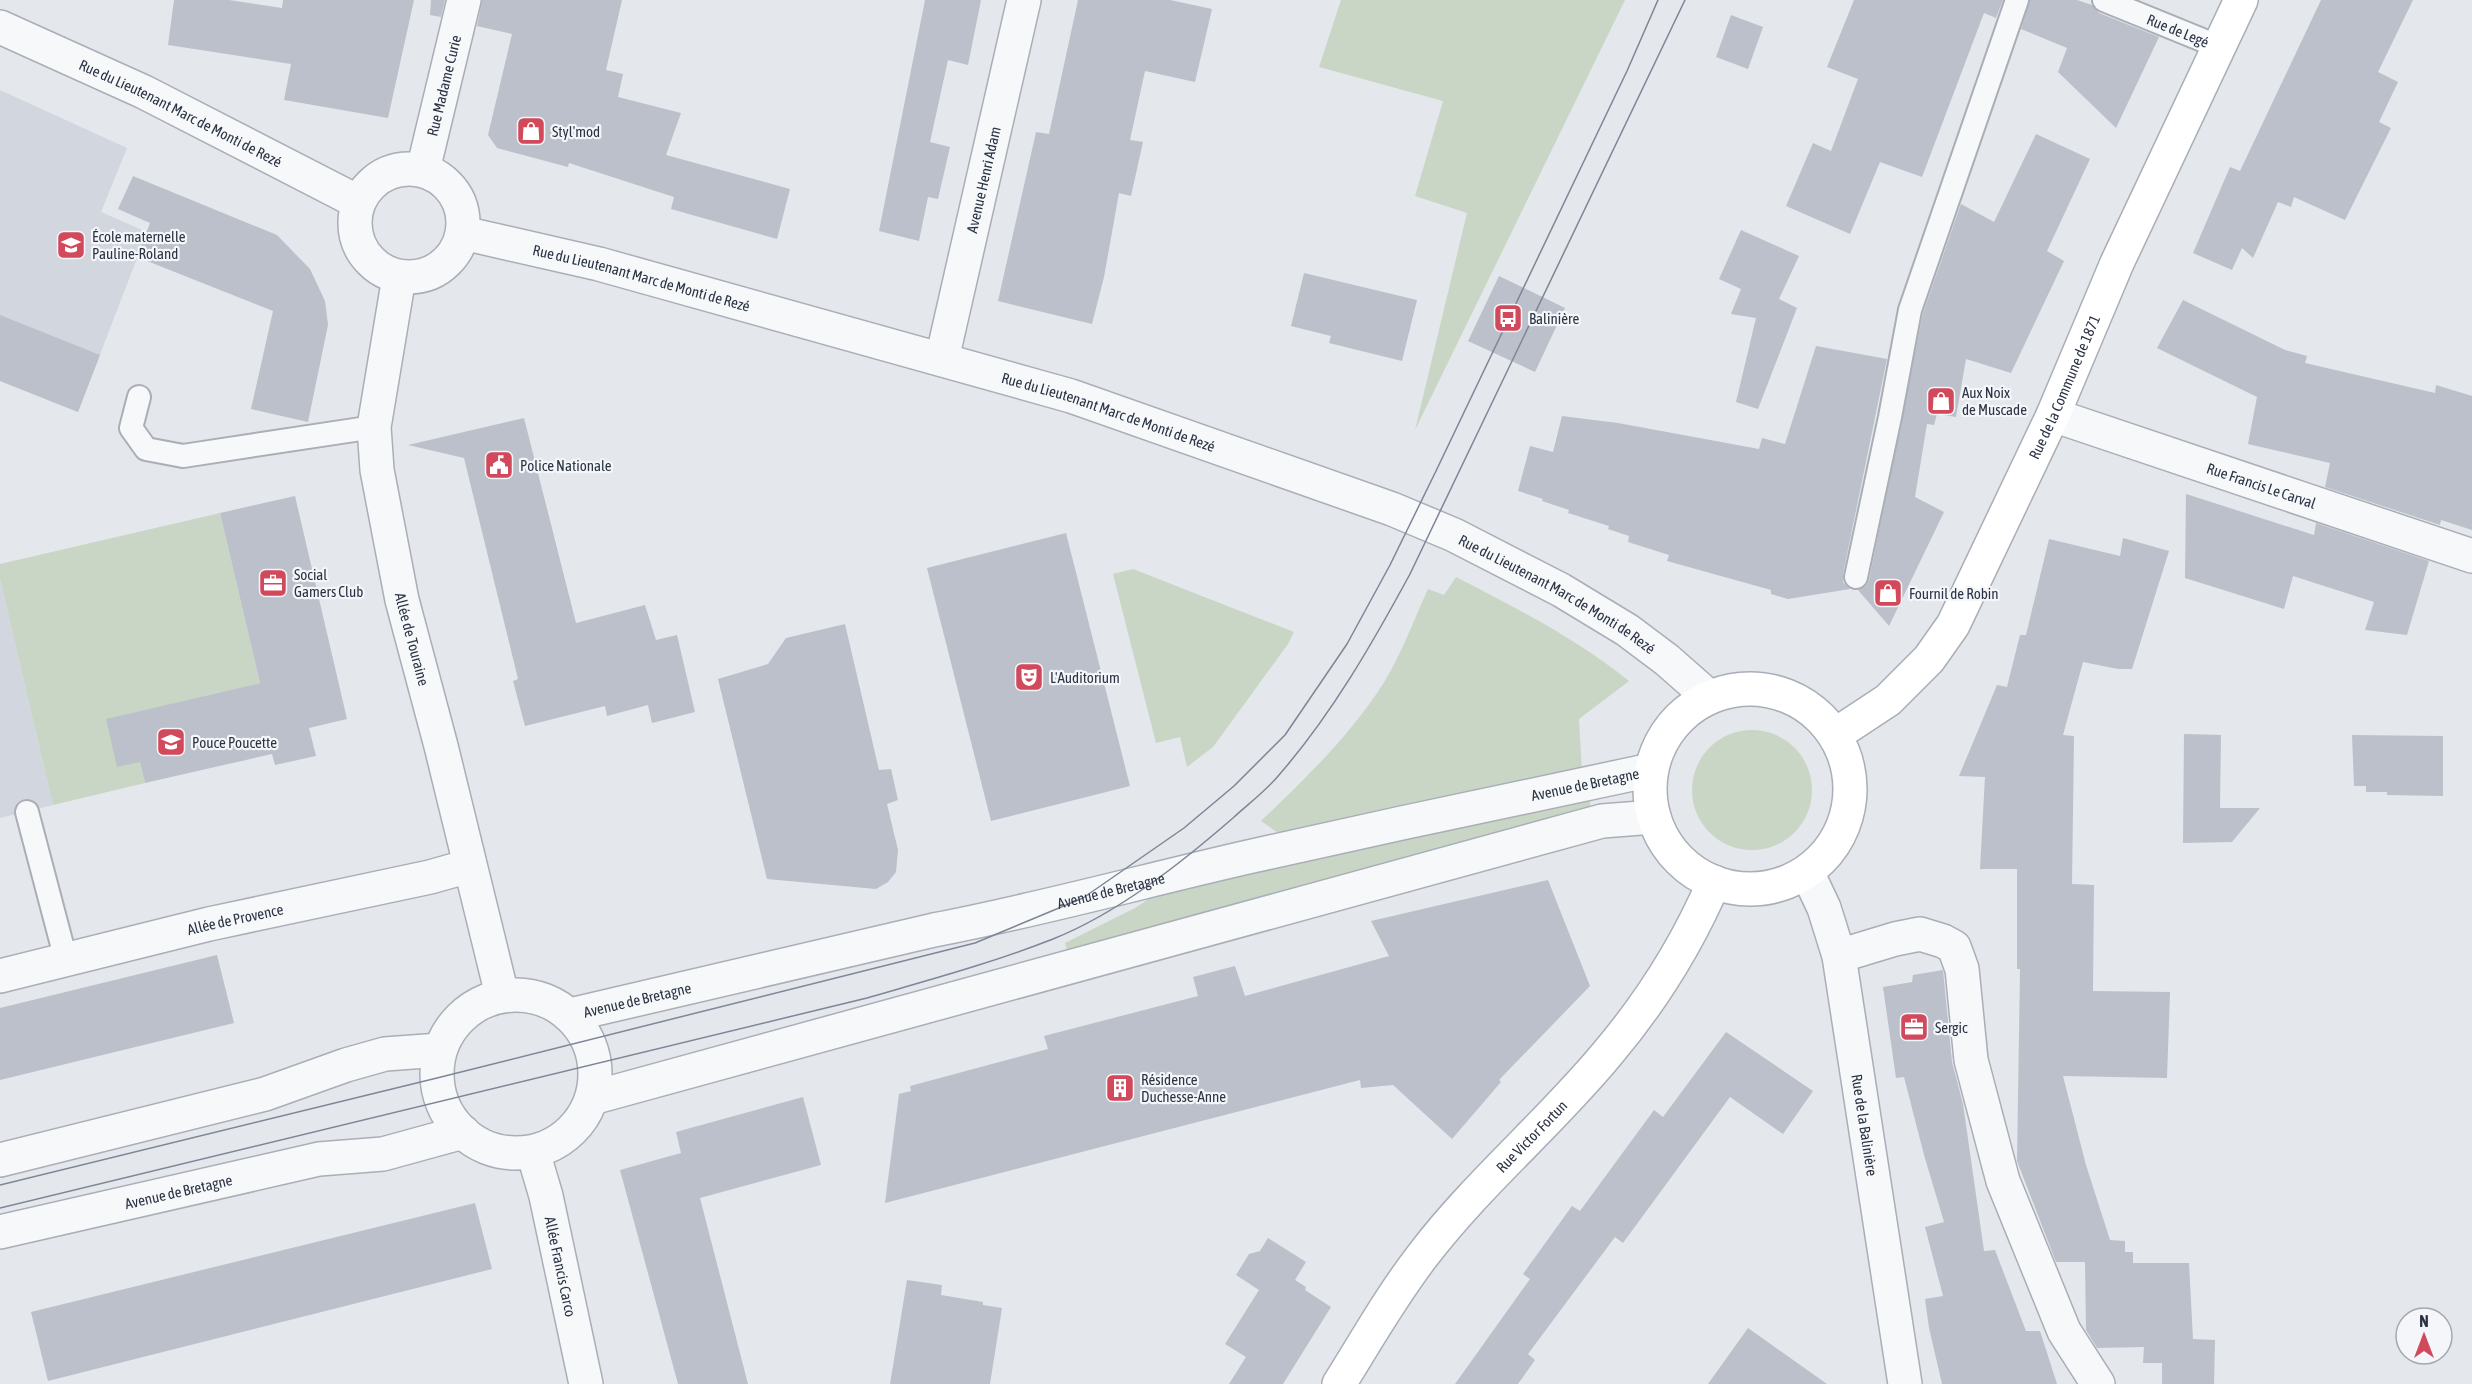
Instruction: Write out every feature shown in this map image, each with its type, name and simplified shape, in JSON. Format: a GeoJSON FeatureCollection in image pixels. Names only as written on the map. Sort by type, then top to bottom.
{"type":"FeatureCollection","features":[{"type":"Feature","properties":{"kind":"street","name":"Rue Madame Curie"},"geometry":{"type":"LineString","coordinates":[[423,170],[464,0]]}},
{"type":"Feature","properties":{"kind":"street","name":"Avenue Henri Adam"},"geometry":{"type":"LineString","coordinates":[[942,359],[1024,0]]}},
{"type":"Feature","properties":{"kind":"street","name":"Rue de la Commune de 1871"},"geometry":{"type":"LineString","coordinates":[[1835,735],[1888,700],[1929,659],[1953,625],[2052,415],[2117,263],[2217,46],[2241,0]]}},
{"type":"Feature","properties":{"kind":"street","name":"Rue du Lieutenant Marc de Monti de Rezé"},"geometry":{"type":"LineString","coordinates":[[0,27],[144,92],[290,165],[358,202]]}},
{"type":"Feature","properties":{"kind":"street"},"geometry":{"type":"LineString","coordinates":[[423,170],[438,177],[455,194],[463,217],[463,233],[458,250],[447,263],[432,273],[416,278],[399,277],[384,272],[370,263],[361,250],[355,234],[354,218],[358,202],[372,184],[392,171],[423,170]]}},
{"type":"Feature","properties":{"kind":"street","name":"Rue du Lieutenant Marc de Monti de Rezé"},"geometry":{"type":"LineString","coordinates":[[463,233],[599,264],[1071,396],[1432,525],[1561,590],[1627,630],[1710,697]]}},
{"type":"Feature","properties":{"kind":"street","name":"Allée de Touraine"},"geometry":{"type":"LineString","coordinates":[[399,277],[374,427],[383,510],[402,600],[441,746],[502,995]]}},
{"type":"Feature","properties":{"kind":"street","name":"Rue Francis Le Carval"},"geometry":{"type":"LineString","coordinates":[[2052,415],[2472,556]]}},
{"type":"Feature","properties":{"kind":"street"},"geometry":{"type":"LineString","coordinates":[[1739,689],[1772,691],[1792,697],[1806,705],[1835,735],[1847,761],[1851,783],[1850,802],[1843,828],[1830,850],[1807,872],[1784,883],[1761,889],[1741,889],[1714,882],[1692,871],[1671,850],[1654,817],[1650,791],[1651,770],[1670,728],[1681,716],[1710,697],[1739,689]]}},
{"type":"Feature","properties":{"kind":"street","name":"Avenue de Bretagne"},"geometry":{"type":"LineString","coordinates":[[570,1015],[934,930],[989,920],[1042,905],[1083,898],[1248,857],[1651,770]]}},
{"type":"Feature","properties":{"kind":"street"},"geometry":{"type":"LineString","coordinates":[[592,1098],[1602,821],[1654,817]]}},
{"type":"Feature","properties":{"kind":"street","name":"Allée de Provence"},"geometry":{"type":"LineString","coordinates":[[0,976],[209,924],[419,879],[469,866]]}},
{"type":"Feature","properties":{"kind":"street","name":"Rue de la Balinière"},"geometry":{"type":"LineString","coordinates":[[1807,872],[1824,908],[1839,956],[1905,1384]]}},
{"type":"Feature","properties":{"kind":"street","name":"Rue Victor Fortun"},"geometry":{"type":"LineString","coordinates":[[1339,1384],[1423,1255],[1468,1203],[1606,1056],[1638,1016],[1687,939],[1714,882]]}},
{"type":"Feature","properties":{"kind":"street"},"geometry":{"type":"LineString","coordinates":[[1839,956],[1894,939],[1920,934],[1954,947],[1962,969],[1971,1060],[2003,1181],[2064,1331],[2098,1384]]}},
{"type":"Feature","properties":{"kind":"street"},"geometry":{"type":"LineString","coordinates":[[502,995],[535,997],[548,1001],[570,1015],[589,1040],[593,1052],[596,1078],[592,1098],[585,1115],[561,1139],[533,1152],[498,1151],[473,1141],[450,1118],[439,1095],[437,1077],[440,1050],[449,1030],[464,1014],[482,1001],[502,995]]}},
{"type":"Feature","properties":{"kind":"street"},"geometry":{"type":"LineString","coordinates":[[0,1160],[265,1094],[346,1065],[385,1054],[440,1050]]}},
{"type":"Feature","properties":{"kind":"street","name":"Avenue de Bretagne"},"geometry":{"type":"LineString","coordinates":[[0,1232],[319,1159],[383,1154],[463,1132]]}},
{"type":"Feature","properties":{"kind":"street","name":"Allée Francis Carco"},"geometry":{"type":"LineString","coordinates":[[533,1152],[546,1196],[586,1384]]}},
{"type":"Feature","properties":{"kind":"lane"},"geometry":{"type":"LineString","coordinates":[[1856,578],[1910,310],[2017,0]]}},
{"type":"Feature","properties":{"kind":"lane","name":"Rue de Legé"},"geometry":{"type":"LineString","coordinates":[[2104,0],[2217,46]]}},
{"type":"Feature","properties":{"kind":"lane"},"geometry":{"type":"LineString","coordinates":[[139,397],[131,428],[146,449],[183,456],[374,427]]}},
{"type":"Feature","properties":{"kind":"lane"},"geometry":{"type":"LineString","coordinates":[[27,812],[66,960]]}},
{"type":"Feature","properties":{"kind":"shaded area","name":"École maternelle Pauline-Roland"},"geometry":{"type":"Polygon","coordinates":[[[0,90],[127,148],[101,212],[147,232],[78,412],[0,381],[0,90]]]}},
{"type":"Feature","properties":{"kind":"shaded area"},"geometry":{"type":"Polygon","coordinates":[[[0,579],[53,805],[0,818],[0,579]]]}},
{"type":"Feature","properties":{"kind":"green space"},"geometry":{"type":"Polygon","coordinates":[[[1341,0],[1625,0],[1415,430],[1467,213],[1415,196],[1443,101],[1319,67],[1341,0]]]}},
{"type":"Feature","properties":{"kind":"green space"},"geometry":{"type":"Polygon","coordinates":[[[220,513],[260,683],[129,714],[145,783],[53,805],[0,579],[0,564],[220,513]]]}},
{"type":"Feature","properties":{"kind":"green space"},"geometry":{"type":"Polygon","coordinates":[[[1133,569],[1294,632],[1288,644],[1213,747],[1187,767],[1180,737],[1156,743],[1113,574],[1133,569]]]}},
{"type":"Feature","properties":{"kind":"green space"},"geometry":{"type":"Polygon","coordinates":[[[1456,577],[1567,637],[1629,681],[1579,719],[1582,773],[1287,839],[1261,821],[1307,776],[1363,713],[1398,657],[1428,589],[1444,595],[1456,577]]]}},
{"type":"Feature","properties":{"kind":"green space"},"geometry":{"type":"Polygon","coordinates":[[[1752,730],[1775,734],[1795,747],[1808,767],[1812,790],[1808,813],[1795,833],[1775,846],[1752,850],[1729,846],[1709,833],[1696,813],[1692,790],[1696,767],[1709,747],[1729,734],[1752,730]]]}},
{"type":"Feature","properties":{"kind":"green space"},"geometry":{"type":"Polygon","coordinates":[[[1589,796],[1591,809],[1069,958],[1065,943],[1135,908],[1161,891],[1589,796]]]}},
{"type":"Feature","properties":{"kind":"building"},"geometry":{"type":"Polygon","coordinates":[[[174,0],[229,0],[282,8],[283,0],[414,0],[388,118],[284,100],[291,64],[168,45],[174,0]]]}},
{"type":"Feature","properties":{"kind":"building"},"geometry":{"type":"Polygon","coordinates":[[[431,0],[445,0],[441,17],[430,15],[431,0]]]}},
{"type":"Feature","properties":{"kind":"building"},"geometry":{"type":"Polygon","coordinates":[[[482,0],[622,0],[606,70],[623,74],[618,97],[681,113],[666,155],[790,189],[777,239],[671,209],[674,197],[569,163],[568,167],[497,148],[488,135],[512,34],[477,26],[482,0]]]}},
{"type":"Feature","properties":{"kind":"building"},"geometry":{"type":"Polygon","coordinates":[[[925,0],[981,0],[968,65],[948,60],[930,142],[950,147],[938,199],[928,197],[919,241],[879,231],[925,0]]]}},
{"type":"Feature","properties":{"kind":"building"},"geometry":{"type":"Polygon","coordinates":[[[1078,0],[1170,0],[1212,9],[1195,82],[1145,71],[1130,140],[1143,142],[1131,196],[1119,193],[1104,277],[1092,324],[998,301],[1036,132],[1049,134],[1078,0]]]}},
{"type":"Feature","properties":{"kind":"building"},"geometry":{"type":"Polygon","coordinates":[[[1854,0],[2003,0],[1996,18],[1984,13],[1922,177],[1880,162],[1850,234],[1786,206],[1813,143],[1831,151],[1858,79],[1827,67],[1854,0]]]}},
{"type":"Feature","properties":{"kind":"building"},"geometry":{"type":"Polygon","coordinates":[[[2030,0],[2077,0],[2092,5],[2099,13],[2159,37],[2116,128],[2058,72],[2067,48],[2021,29],[2030,0]]]}},
{"type":"Feature","properties":{"kind":"building"},"geometry":{"type":"Polygon","coordinates":[[[2321,0],[2413,0],[2378,72],[2398,82],[2379,122],[2391,128],[2345,220],[2294,197],[2291,207],[2278,202],[2253,258],[2242,248],[2232,270],[2193,253],[2230,167],[2240,171],[2321,0]]]}},
{"type":"Feature","properties":{"kind":"building"},"geometry":{"type":"Polygon","coordinates":[[[1731,15],[1763,27],[1748,69],[1716,57],[1731,15]]]}},
{"type":"Feature","properties":{"kind":"building"},"geometry":{"type":"Polygon","coordinates":[[[2036,134],[2090,159],[2047,251],[2064,261],[2011,373],[1966,359],[1956,417],[1937,414],[1934,425],[1927,424],[1915,497],[1944,512],[1889,626],[1858,590],[1866,586],[1869,580],[1923,313],[1961,204],[1994,222],[2036,134]]]}},
{"type":"Feature","properties":{"kind":"building"},"geometry":{"type":"Polygon","coordinates":[[[133,176],[277,235],[310,269],[325,301],[328,325],[308,422],[251,409],[273,311],[137,257],[150,223],[118,209],[133,176]]]}},
{"type":"Feature","properties":{"kind":"building"},"geometry":{"type":"Polygon","coordinates":[[[1741,230],[1799,256],[1779,299],[1797,308],[1758,409],[1736,402],[1756,318],[1731,314],[1741,289],[1719,279],[1741,230]]]}},
{"type":"Feature","properties":{"kind":"building"},"geometry":{"type":"Polygon","coordinates":[[[1304,273],[1417,300],[1402,361],[1329,343],[1331,336],[1291,326],[1304,273]]]}},
{"type":"Feature","properties":{"kind":"building"},"geometry":{"type":"Polygon","coordinates":[[[1499,276],[1565,308],[1535,372],[1468,341],[1499,276]]]}},
{"type":"Feature","properties":{"kind":"building"},"geometry":{"type":"Polygon","coordinates":[[[2183,300],[2285,350],[2307,356],[2305,363],[2435,393],[2436,385],[2472,396],[2472,530],[2441,520],[2440,525],[2325,487],[2330,463],[2248,444],[2257,397],[2157,348],[2183,300]]]}},
{"type":"Feature","properties":{"kind":"building"},"geometry":{"type":"Polygon","coordinates":[[[0,315],[100,355],[78,412],[0,381],[0,315]]]}},
{"type":"Feature","properties":{"kind":"building"},"geometry":{"type":"Polygon","coordinates":[[[1816,346],[1887,359],[1843,574],[1843,582],[1850,589],[1788,599],[1771,594],[1771,590],[1667,561],[1669,555],[1628,542],[1629,536],[1608,529],[1609,526],[1568,513],[1569,510],[1518,491],[1530,446],[1553,452],[1562,416],[1618,423],[1759,449],[1762,438],[1785,444],[1816,346]]]}},
{"type":"Feature","properties":{"kind":"building"},"geometry":{"type":"Polygon","coordinates":[[[524,418],[576,623],[645,605],[656,640],[677,635],[695,712],[652,723],[648,705],[607,716],[605,706],[525,726],[513,681],[518,679],[464,458],[408,445],[524,418]]]}},
{"type":"Feature","properties":{"kind":"building"},"geometry":{"type":"Polygon","coordinates":[[[2186,494],[2314,535],[2316,523],[2429,561],[2407,635],[2365,630],[2374,602],[2293,576],[2284,609],[2185,578],[2186,494]]]}},
{"type":"Feature","properties":{"kind":"building"},"geometry":{"type":"Polygon","coordinates":[[[295,496],[347,719],[309,728],[316,756],[275,765],[272,754],[145,783],[140,762],[117,767],[106,719],[260,683],[220,513],[295,496]]]}},
{"type":"Feature","properties":{"kind":"building","name":"L'Auditorium"},"geometry":{"type":"Polygon","coordinates":[[[1066,533],[1130,786],[991,821],[927,568],[1066,533]]]}},
{"type":"Feature","properties":{"kind":"building"},"geometry":{"type":"Polygon","coordinates":[[[2123,538],[2169,551],[2132,669],[2118,669],[2083,662],[2063,735],[2074,736],[2072,884],[2094,885],[2093,991],[2170,992],[2167,1078],[2063,1076],[2086,1165],[2110,1240],[2125,1241],[2125,1252],[2133,1252],[2133,1263],[2189,1263],[2193,1339],[2215,1340],[2214,1384],[2162,1384],[2162,1363],[2143,1363],[2144,1347],[2097,1348],[2086,1330],[2085,1262],[2056,1262],[2017,1161],[2020,969],[2017,969],[2017,869],[1980,869],[1985,777],[1959,776],[1997,685],[2007,687],[2020,635],[2026,635],[2049,539],[2120,556],[2123,538]]]}},
{"type":"Feature","properties":{"kind":"building"},"geometry":{"type":"Polygon","coordinates":[[[845,624],[879,770],[891,769],[898,800],[887,804],[898,850],[896,872],[888,882],[876,889],[767,879],[718,679],[768,664],[786,638],[845,624]]]}},
{"type":"Feature","properties":{"kind":"building"},"geometry":{"type":"Polygon","coordinates":[[[2184,734],[2221,735],[2220,808],[2260,808],[2232,842],[2183,843],[2184,734]]]}},
{"type":"Feature","properties":{"kind":"building"},"geometry":{"type":"Polygon","coordinates":[[[2352,735],[2443,736],[2443,796],[2387,795],[2387,792],[2366,792],[2366,786],[2354,786],[2352,735]]]}},
{"type":"Feature","properties":{"kind":"building"},"geometry":{"type":"Polygon","coordinates":[[[1548,880],[1590,986],[1499,1080],[1501,1082],[1452,1139],[1393,1085],[1361,1088],[1360,1080],[885,1203],[899,1094],[911,1091],[910,1086],[1048,1049],[1044,1036],[1198,996],[1193,977],[1235,966],[1245,996],[1389,956],[1371,921],[1548,880]]]}},
{"type":"Feature","properties":{"kind":"building"},"geometry":{"type":"Polygon","coordinates":[[[217,955],[234,1023],[0,1080],[0,1008],[217,955]]]}},
{"type":"Feature","properties":{"kind":"building"},"geometry":{"type":"Polygon","coordinates":[[[1943,970],[1952,1062],[1963,1104],[1984,1251],[1995,1250],[2026,1331],[2040,1331],[2057,1384],[1942,1384],[1925,1299],[1943,1296],[1925,1227],[1944,1222],[1904,1077],[1896,1078],[1883,987],[1912,982],[1913,975],[1943,970]]]}},
{"type":"Feature","properties":{"kind":"building"},"geometry":{"type":"Polygon","coordinates":[[[1726,1032],[1813,1091],[1783,1134],[1730,1097],[1623,1243],[1615,1237],[1528,1354],[1535,1360],[1518,1384],[1455,1384],[1530,1279],[1523,1274],[1572,1206],[1580,1211],[1654,1110],[1663,1117],[1726,1032]]]}},
{"type":"Feature","properties":{"kind":"building"},"geometry":{"type":"Polygon","coordinates":[[[803,1097],[821,1165],[700,1198],[748,1384],[678,1384],[620,1170],[681,1153],[676,1132],[803,1097]]]}},
{"type":"Feature","properties":{"kind":"building"},"geometry":{"type":"Polygon","coordinates":[[[475,1203],[492,1269],[48,1381],[31,1312],[475,1203]]]}},
{"type":"Feature","properties":{"kind":"building"},"geometry":{"type":"Polygon","coordinates":[[[1268,1238],[1306,1262],[1295,1280],[1306,1287],[1305,1290],[1331,1307],[1283,1384],[1229,1384],[1246,1357],[1225,1344],[1259,1290],[1236,1275],[1249,1254],[1260,1251],[1268,1238]]]}},
{"type":"Feature","properties":{"kind":"building"},"geometry":{"type":"Polygon","coordinates":[[[907,1280],[942,1285],[941,1295],[983,1302],[983,1305],[1002,1308],[990,1384],[890,1384],[907,1280]]]}},
{"type":"Feature","properties":{"kind":"building"},"geometry":{"type":"Polygon","coordinates":[[[1748,1328],[1827,1384],[1708,1384],[1748,1328]]]}},
{"type":"Feature","properties":{"kind":"tram line"},"geometry":{"type":"LineString","coordinates":[[0,1185],[975,943],[1083,898],[1184,828],[1234,786],[1285,735],[1347,644],[1390,565],[1436,471],[1627,71],[1658,0]]}},
{"type":"Feature","properties":{"kind":"tram line"},"geometry":{"type":"LineString","coordinates":[[0,1208],[867,998],[984,963],[1053,939],[1101,916],[1148,886],[1213,835],[1274,781],[1334,703],[1366,652],[1410,574],[1685,0]]}},
{"type":"Feature","properties":{"kind":"place","name":"Styl'mod"},"geometry":{"type":"Point","coordinates":[531,131]}},
{"type":"Feature","properties":{"kind":"place","name":"École maternelle Pauline-Roland"},"geometry":{"type":"Point","coordinates":[71,245]}},
{"type":"Feature","properties":{"kind":"place","name":"Balinière"},"geometry":{"type":"Point","coordinates":[1508,318]}},
{"type":"Feature","properties":{"kind":"place","name":"Aux Noix de Muscade"},"geometry":{"type":"Point","coordinates":[1941,401]}},
{"type":"Feature","properties":{"kind":"place","name":"Police Nationale"},"geometry":{"type":"Point","coordinates":[499,465]}},
{"type":"Feature","properties":{"kind":"place","name":"Social Gamers Club"},"geometry":{"type":"Point","coordinates":[273,583]}},
{"type":"Feature","properties":{"kind":"place","name":"Fournil de Robin"},"geometry":{"type":"Point","coordinates":[1888,593]}},
{"type":"Feature","properties":{"kind":"place","name":"L'Auditorium"},"geometry":{"type":"Point","coordinates":[1029,677]}},
{"type":"Feature","properties":{"kind":"place","name":"Pouce Poucette"},"geometry":{"type":"Point","coordinates":[171,742]}},
{"type":"Feature","properties":{"kind":"place","name":"Sergic"},"geometry":{"type":"Point","coordinates":[1914,1027]}},
{"type":"Feature","properties":{"kind":"place","name":"Résidence Duchesse-Anne"},"geometry":{"type":"Point","coordinates":[1120,1088]}}]}
